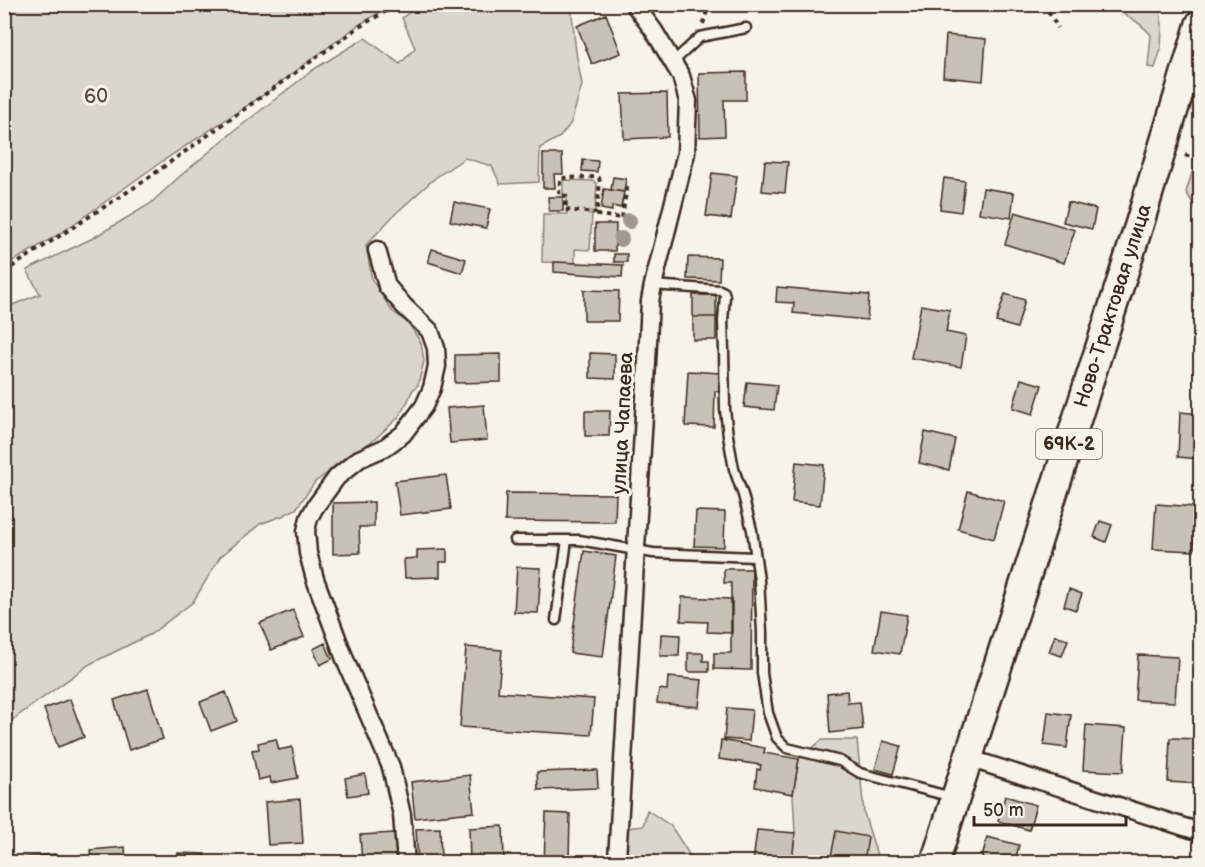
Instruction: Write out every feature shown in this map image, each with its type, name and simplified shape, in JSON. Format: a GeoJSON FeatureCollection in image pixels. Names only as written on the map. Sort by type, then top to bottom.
{"type":"FeatureCollection","features":[{"type":"Feature","properties":{"kind":"main road","name":"Ново-Трактовая улица"},"geometry":{"type":"LineString","coordinates":[[935,862],[1136,234],[1200,24]]}},
{"type":"Feature","properties":{"kind":"street","name":"улица Чапаева"},"geometry":{"type":"LineString","coordinates":[[617,861],[650,302],[686,153],[688,101],[681,76],[654,31],[634,4]]}},
{"type":"Feature","properties":{"kind":"street"},"geometry":{"type":"LineString","coordinates":[[377,250],[387,286],[430,331],[436,348],[437,366],[432,388],[424,406],[403,434],[384,448],[359,459],[337,477],[315,507],[306,531],[308,554],[315,579],[346,662],[391,767],[402,815],[406,862]]}},
{"type":"Feature","properties":{"kind":"street"},"geometry":{"type":"LineString","coordinates":[[968,758],[1200,832]]}},
{"type":"Feature","properties":{"kind":"lane"},"geometry":{"type":"LineString","coordinates":[[673,62],[700,37],[746,28]]}},
{"type":"Feature","properties":{"kind":"lane"},"geometry":{"type":"LineString","coordinates":[[653,285],[724,292],[725,409],[728,436],[734,469],[752,530],[759,580],[762,673],[768,713],[777,738],[787,748],[840,761],[860,773],[956,798]]}},
{"type":"Feature","properties":{"kind":"lane"},"geometry":{"type":"LineString","coordinates":[[515,540],[579,540],[653,553],[755,557]]}},
{"type":"Feature","properties":{"kind":"lane"},"geometry":{"type":"LineString","coordinates":[[556,620],[567,540]]}},
{"type":"Feature","properties":{"kind":"path"},"geometry":{"type":"LineString","coordinates":[[4,272],[141,183],[359,27],[398,4]]}},
{"type":"Feature","properties":{"kind":"path"},"geometry":{"type":"LineString","coordinates":[[1044,4],[1058,28]]}},
{"type":"Feature","properties":{"kind":"path"},"geometry":{"type":"LineString","coordinates":[[597,213],[599,178],[561,178],[559,195],[566,196],[565,210],[622,218],[630,225]]}},
{"type":"Feature","properties":{"kind":"path"},"geometry":{"type":"LineString","coordinates":[[622,218],[627,186]]}},
{"type":"Feature","properties":{"kind":"green space","name":"60"},"geometry":{"type":"Polygon","coordinates":[[[4,5],[393,5],[360,24],[262,96],[161,162],[61,233],[5,266],[4,5]]]}},
{"type":"Feature","properties":{"kind":"green space"},"geometry":{"type":"Polygon","coordinates":[[[419,5],[571,5],[582,85],[571,123],[560,137],[540,148],[539,182],[500,184],[492,166],[465,158],[435,178],[394,215],[366,245],[372,280],[392,311],[409,324],[421,343],[424,361],[418,385],[412,391],[398,418],[376,438],[315,482],[296,509],[260,524],[220,557],[193,602],[151,634],[90,664],[5,725],[5,308],[40,294],[27,270],[93,238],[150,204],[233,132],[314,69],[365,38],[400,64],[415,48],[402,18],[419,5]]]}},
{"type":"Feature","properties":{"kind":"green space"},"geometry":{"type":"Polygon","coordinates":[[[1102,5],[1159,5],[1162,25],[1161,49],[1155,68],[1148,67],[1151,35],[1129,17],[1102,5]]]}},
{"type":"Feature","properties":{"kind":"green space"},"geometry":{"type":"Polygon","coordinates":[[[1200,148],[1200,216],[1186,192],[1200,148]]]}},
{"type":"Feature","properties":{"kind":"green space"},"geometry":{"type":"Polygon","coordinates":[[[563,180],[594,181],[597,184],[595,212],[586,211],[585,213],[592,214],[590,250],[575,249],[575,263],[542,262],[543,214],[567,214],[567,195],[563,194],[563,180]]]}},
{"type":"Feature","properties":{"kind":"green space"},"geometry":{"type":"Polygon","coordinates":[[[822,740],[857,740],[864,813],[879,862],[792,862],[795,833],[793,794],[799,759],[822,740]]]}},
{"type":"Feature","properties":{"kind":"green space"},"geometry":{"type":"Polygon","coordinates":[[[647,810],[671,826],[694,862],[629,862],[625,845],[627,828],[643,826],[647,810]]]}},
{"type":"Feature","properties":{"kind":"building"},"geometry":{"type":"Polygon","coordinates":[[[606,14],[621,53],[592,64],[577,26],[606,14]]]}},
{"type":"Feature","properties":{"kind":"building"},"geometry":{"type":"Polygon","coordinates":[[[946,35],[986,39],[983,81],[943,77],[946,35]]]}},
{"type":"Feature","properties":{"kind":"building"},"geometry":{"type":"Polygon","coordinates":[[[746,72],[746,100],[724,100],[725,136],[700,137],[699,73],[746,72]]]}},
{"type":"Feature","properties":{"kind":"building"},"geometry":{"type":"Polygon","coordinates":[[[667,93],[668,137],[624,139],[622,94],[667,93]]]}},
{"type":"Feature","properties":{"kind":"building"},"geometry":{"type":"Polygon","coordinates":[[[543,154],[562,154],[563,174],[554,174],[555,188],[543,188],[543,154]]]}},
{"type":"Feature","properties":{"kind":"building"},"geometry":{"type":"Polygon","coordinates":[[[583,160],[598,161],[597,172],[582,171],[583,160]]]}},
{"type":"Feature","properties":{"kind":"building"},"geometry":{"type":"Polygon","coordinates":[[[765,161],[788,162],[785,193],[762,191],[765,161]]]}},
{"type":"Feature","properties":{"kind":"building"},"geometry":{"type":"Polygon","coordinates":[[[712,173],[737,176],[731,219],[706,216],[712,173]]]}},
{"type":"Feature","properties":{"kind":"building"},"geometry":{"type":"Polygon","coordinates":[[[613,177],[626,179],[624,192],[611,190],[613,177]]]}},
{"type":"Feature","properties":{"kind":"building"},"geometry":{"type":"Polygon","coordinates":[[[944,178],[965,181],[961,212],[940,209],[944,178]]]}},
{"type":"Feature","properties":{"kind":"building"},"geometry":{"type":"Polygon","coordinates":[[[983,188],[1014,193],[1011,218],[979,213],[983,188]]]}},
{"type":"Feature","properties":{"kind":"building"},"geometry":{"type":"Polygon","coordinates":[[[604,189],[624,192],[621,208],[612,206],[612,211],[601,209],[604,189]]]}},
{"type":"Feature","properties":{"kind":"building"},"geometry":{"type":"Polygon","coordinates":[[[548,197],[563,197],[563,211],[549,211],[548,197]]]}},
{"type":"Feature","properties":{"kind":"building"},"geometry":{"type":"Polygon","coordinates":[[[454,202],[490,209],[486,228],[450,221],[454,202]]]}},
{"type":"Feature","properties":{"kind":"building"},"geometry":{"type":"Polygon","coordinates":[[[1068,202],[1096,209],[1092,229],[1063,222],[1068,202]]]}},
{"type":"Feature","properties":{"kind":"building"},"geometry":{"type":"Polygon","coordinates":[[[1015,212],[1075,230],[1064,263],[1005,244],[1015,212]]]}},
{"type":"Feature","properties":{"kind":"building"},"geometry":{"type":"Polygon","coordinates":[[[595,224],[616,224],[615,251],[595,251],[595,224]]]}},
{"type":"Feature","properties":{"kind":"building"},"geometry":{"type":"Polygon","coordinates":[[[432,249],[466,259],[462,273],[428,262],[432,249]]]}},
{"type":"Feature","properties":{"kind":"building"},"geometry":{"type":"Polygon","coordinates":[[[614,254],[627,254],[627,262],[614,262],[614,254]]]}},
{"type":"Feature","properties":{"kind":"building"},"geometry":{"type":"Polygon","coordinates":[[[688,257],[720,258],[719,280],[687,279],[688,257]]]}},
{"type":"Feature","properties":{"kind":"building"},"geometry":{"type":"Polygon","coordinates":[[[554,262],[623,265],[622,277],[554,272],[554,262]]]}},
{"type":"Feature","properties":{"kind":"building"},"geometry":{"type":"Polygon","coordinates":[[[777,287],[869,295],[867,320],[793,313],[794,303],[776,302],[777,287]]]}},
{"type":"Feature","properties":{"kind":"building"},"geometry":{"type":"Polygon","coordinates":[[[584,290],[619,291],[618,321],[584,321],[584,290]]]}},
{"type":"Feature","properties":{"kind":"building"},"geometry":{"type":"Polygon","coordinates":[[[1005,294],[1025,300],[1017,328],[996,322],[1005,294]]]}},
{"type":"Feature","properties":{"kind":"building"},"geometry":{"type":"Polygon","coordinates":[[[693,295],[716,295],[716,317],[693,317],[693,295]]]}},
{"type":"Feature","properties":{"kind":"building"},"geometry":{"type":"Polygon","coordinates":[[[921,305],[950,310],[946,332],[966,336],[961,367],[911,358],[921,305]]]}},
{"type":"Feature","properties":{"kind":"building"},"geometry":{"type":"Polygon","coordinates":[[[693,317],[716,317],[716,340],[693,340],[693,317]]]}},
{"type":"Feature","properties":{"kind":"building"},"geometry":{"type":"Polygon","coordinates":[[[590,353],[615,354],[615,379],[590,378],[590,353]]]}},
{"type":"Feature","properties":{"kind":"building"},"geometry":{"type":"Polygon","coordinates":[[[501,354],[501,382],[455,383],[455,355],[501,354]]]}},
{"type":"Feature","properties":{"kind":"building"},"geometry":{"type":"Polygon","coordinates":[[[688,371],[720,373],[719,392],[715,391],[714,427],[685,426],[688,371]]]}},
{"type":"Feature","properties":{"kind":"building"},"geometry":{"type":"Polygon","coordinates":[[[1021,379],[1042,385],[1033,414],[1013,408],[1021,379]]]}},
{"type":"Feature","properties":{"kind":"building"},"geometry":{"type":"Polygon","coordinates":[[[747,382],[777,385],[774,410],[744,407],[747,382]]]}},
{"type":"Feature","properties":{"kind":"building"},"geometry":{"type":"Polygon","coordinates":[[[484,405],[487,440],[450,443],[447,408],[484,405]]]}},
{"type":"Feature","properties":{"kind":"building"},"geometry":{"type":"Polygon","coordinates":[[[585,411],[610,411],[609,436],[585,436],[585,411]]]}},
{"type":"Feature","properties":{"kind":"building"},"geometry":{"type":"Polygon","coordinates":[[[1180,412],[1200,414],[1200,459],[1178,457],[1180,412]]]}},
{"type":"Feature","properties":{"kind":"building"},"geometry":{"type":"Polygon","coordinates":[[[925,432],[955,439],[949,470],[919,463],[925,432]]]}},
{"type":"Feature","properties":{"kind":"building"},"geometry":{"type":"Polygon","coordinates":[[[796,462],[824,465],[820,505],[792,502],[796,462]]]}},
{"type":"Feature","properties":{"kind":"building"},"geometry":{"type":"Polygon","coordinates":[[[446,475],[451,509],[400,515],[395,481],[446,475]]]}},
{"type":"Feature","properties":{"kind":"building"},"geometry":{"type":"Polygon","coordinates":[[[968,491],[1004,501],[994,539],[958,529],[968,491]]]}},
{"type":"Feature","properties":{"kind":"building"},"geometry":{"type":"Polygon","coordinates":[[[506,493],[616,494],[615,522],[505,521],[506,493]]]}},
{"type":"Feature","properties":{"kind":"building"},"geometry":{"type":"Polygon","coordinates":[[[374,502],[374,527],[359,527],[360,553],[333,554],[333,503],[374,502]]]}},
{"type":"Feature","properties":{"kind":"building"},"geometry":{"type":"Polygon","coordinates":[[[1156,504],[1196,507],[1194,551],[1153,549],[1156,504]]]}},
{"type":"Feature","properties":{"kind":"building"},"geometry":{"type":"Polygon","coordinates":[[[696,511],[725,512],[724,547],[694,546],[696,511]]]}},
{"type":"Feature","properties":{"kind":"building"},"geometry":{"type":"Polygon","coordinates":[[[1100,521],[1112,525],[1106,542],[1094,537],[1100,521]]]}},
{"type":"Feature","properties":{"kind":"building"},"geometry":{"type":"Polygon","coordinates":[[[447,549],[447,562],[440,562],[440,577],[405,578],[404,559],[417,558],[417,550],[447,549]]]}},
{"type":"Feature","properties":{"kind":"building"},"geometry":{"type":"Polygon","coordinates":[[[584,551],[616,556],[603,657],[570,653],[584,551]]]}},
{"type":"Feature","properties":{"kind":"building"},"geometry":{"type":"Polygon","coordinates":[[[517,567],[541,568],[538,613],[514,612],[517,567]]]}},
{"type":"Feature","properties":{"kind":"building"},"geometry":{"type":"Polygon","coordinates":[[[724,569],[752,569],[751,670],[714,669],[714,653],[731,653],[731,583],[724,583],[724,569]]]}},
{"type":"Feature","properties":{"kind":"building"},"geometry":{"type":"Polygon","coordinates":[[[1069,589],[1082,594],[1076,610],[1064,606],[1069,589]]]}},
{"type":"Feature","properties":{"kind":"building"},"geometry":{"type":"Polygon","coordinates":[[[682,597],[732,599],[732,633],[707,632],[708,622],[681,621],[682,597]]]}},
{"type":"Feature","properties":{"kind":"building"},"geometry":{"type":"Polygon","coordinates":[[[293,610],[304,637],[271,650],[260,623],[293,610]]]}},
{"type":"Feature","properties":{"kind":"building"},"geometry":{"type":"Polygon","coordinates":[[[881,611],[907,615],[900,654],[874,650],[881,611]]]}},
{"type":"Feature","properties":{"kind":"building"},"geometry":{"type":"Polygon","coordinates":[[[661,634],[680,635],[679,656],[660,656],[661,634]]]}},
{"type":"Feature","properties":{"kind":"building"},"geometry":{"type":"Polygon","coordinates":[[[1055,635],[1068,640],[1062,656],[1049,652],[1055,635]]]}},
{"type":"Feature","properties":{"kind":"building"},"geometry":{"type":"Polygon","coordinates":[[[325,643],[332,659],[320,665],[313,649],[325,643]]]}},
{"type":"Feature","properties":{"kind":"building"},"geometry":{"type":"Polygon","coordinates":[[[466,647],[502,650],[498,692],[594,699],[591,735],[460,727],[466,647]]]}},
{"type":"Feature","properties":{"kind":"building"},"geometry":{"type":"Polygon","coordinates":[[[688,653],[703,653],[703,661],[709,661],[709,672],[688,672],[688,653]]]}},
{"type":"Feature","properties":{"kind":"building"},"geometry":{"type":"Polygon","coordinates":[[[1138,655],[1178,657],[1175,702],[1135,700],[1138,655]]]}},
{"type":"Feature","properties":{"kind":"building"},"geometry":{"type":"Polygon","coordinates":[[[668,677],[702,680],[699,707],[657,703],[659,689],[667,690],[668,677]]]}},
{"type":"Feature","properties":{"kind":"building"},"geometry":{"type":"Polygon","coordinates":[[[148,689],[163,739],[129,750],[114,700],[148,689]]]}},
{"type":"Feature","properties":{"kind":"building"},"geometry":{"type":"Polygon","coordinates":[[[847,691],[848,703],[860,702],[863,729],[830,733],[827,693],[847,691]]]}},
{"type":"Feature","properties":{"kind":"building"},"geometry":{"type":"Polygon","coordinates":[[[226,692],[237,721],[211,731],[200,702],[226,692]]]}},
{"type":"Feature","properties":{"kind":"building"},"geometry":{"type":"Polygon","coordinates":[[[70,699],[84,737],[58,747],[44,709],[70,699]]]}},
{"type":"Feature","properties":{"kind":"building"},"geometry":{"type":"Polygon","coordinates":[[[727,708],[752,710],[749,741],[724,739],[727,708]]]}},
{"type":"Feature","properties":{"kind":"building"},"geometry":{"type":"Polygon","coordinates":[[[1048,712],[1071,715],[1067,748],[1044,745],[1048,712]]]}},
{"type":"Feature","properties":{"kind":"building"},"geometry":{"type":"Polygon","coordinates":[[[1086,725],[1126,728],[1123,772],[1083,770],[1086,725]]]}},
{"type":"Feature","properties":{"kind":"building"},"geometry":{"type":"Polygon","coordinates":[[[1170,738],[1200,739],[1200,784],[1168,782],[1170,738]]]}},
{"type":"Feature","properties":{"kind":"building"},"geometry":{"type":"Polygon","coordinates":[[[276,739],[279,750],[292,747],[298,778],[271,783],[270,777],[258,780],[252,750],[259,749],[258,743],[276,739]]]}},
{"type":"Feature","properties":{"kind":"building"},"geometry":{"type":"Polygon","coordinates":[[[721,740],[765,748],[764,753],[799,759],[793,794],[755,787],[757,769],[760,770],[761,765],[719,759],[721,740]]]}},
{"type":"Feature","properties":{"kind":"building"},"geometry":{"type":"Polygon","coordinates":[[[883,741],[901,746],[893,774],[875,769],[883,741]]]}},
{"type":"Feature","properties":{"kind":"building"},"geometry":{"type":"Polygon","coordinates":[[[597,770],[598,788],[538,790],[537,772],[597,770]]]}},
{"type":"Feature","properties":{"kind":"building"},"geometry":{"type":"Polygon","coordinates":[[[365,774],[368,793],[348,796],[345,778],[365,774]]]}},
{"type":"Feature","properties":{"kind":"building"},"geometry":{"type":"Polygon","coordinates":[[[470,775],[474,812],[415,818],[411,782],[470,775]]]}},
{"type":"Feature","properties":{"kind":"building"},"geometry":{"type":"Polygon","coordinates":[[[1005,796],[1036,805],[1029,830],[998,821],[1005,796]]]}},
{"type":"Feature","properties":{"kind":"building"},"geometry":{"type":"Polygon","coordinates":[[[300,799],[303,843],[268,845],[265,802],[300,799]]]}},
{"type":"Feature","properties":{"kind":"building"},"geometry":{"type":"Polygon","coordinates":[[[546,813],[570,814],[569,862],[544,862],[546,813]]]}},
{"type":"Feature","properties":{"kind":"building"},"geometry":{"type":"Polygon","coordinates":[[[503,826],[504,862],[470,862],[469,828],[503,826]]]}},
{"type":"Feature","properties":{"kind":"building"},"geometry":{"type":"Polygon","coordinates":[[[440,828],[441,862],[418,862],[416,829],[440,828]]]}},
{"type":"Feature","properties":{"kind":"building"},"geometry":{"type":"Polygon","coordinates":[[[757,830],[795,833],[792,862],[753,862],[757,830]]]}},
{"type":"Feature","properties":{"kind":"building"},"geometry":{"type":"Polygon","coordinates":[[[836,831],[868,837],[864,862],[830,862],[836,831]]]}},
{"type":"Feature","properties":{"kind":"building"},"geometry":{"type":"Polygon","coordinates":[[[395,833],[397,862],[362,862],[360,835],[395,833]]]}},
{"type":"Feature","properties":{"kind":"building"},"geometry":{"type":"Polygon","coordinates":[[[987,837],[1019,845],[1015,862],[981,862],[987,837]]]}},
{"type":"Feature","properties":{"kind":"building"},"geometry":{"type":"Polygon","coordinates":[[[125,847],[126,862],[91,862],[90,850],[125,847]]]}},
{"type":"Feature","properties":{"kind":"building"},"geometry":{"type":"Polygon","coordinates":[[[178,853],[205,854],[205,862],[178,862],[178,853]]]}},
{"type":"Feature","properties":{"kind":"building"},"geometry":{"type":"Polygon","coordinates":[[[55,854],[56,862],[19,862],[19,858],[55,854]]]}}]}
